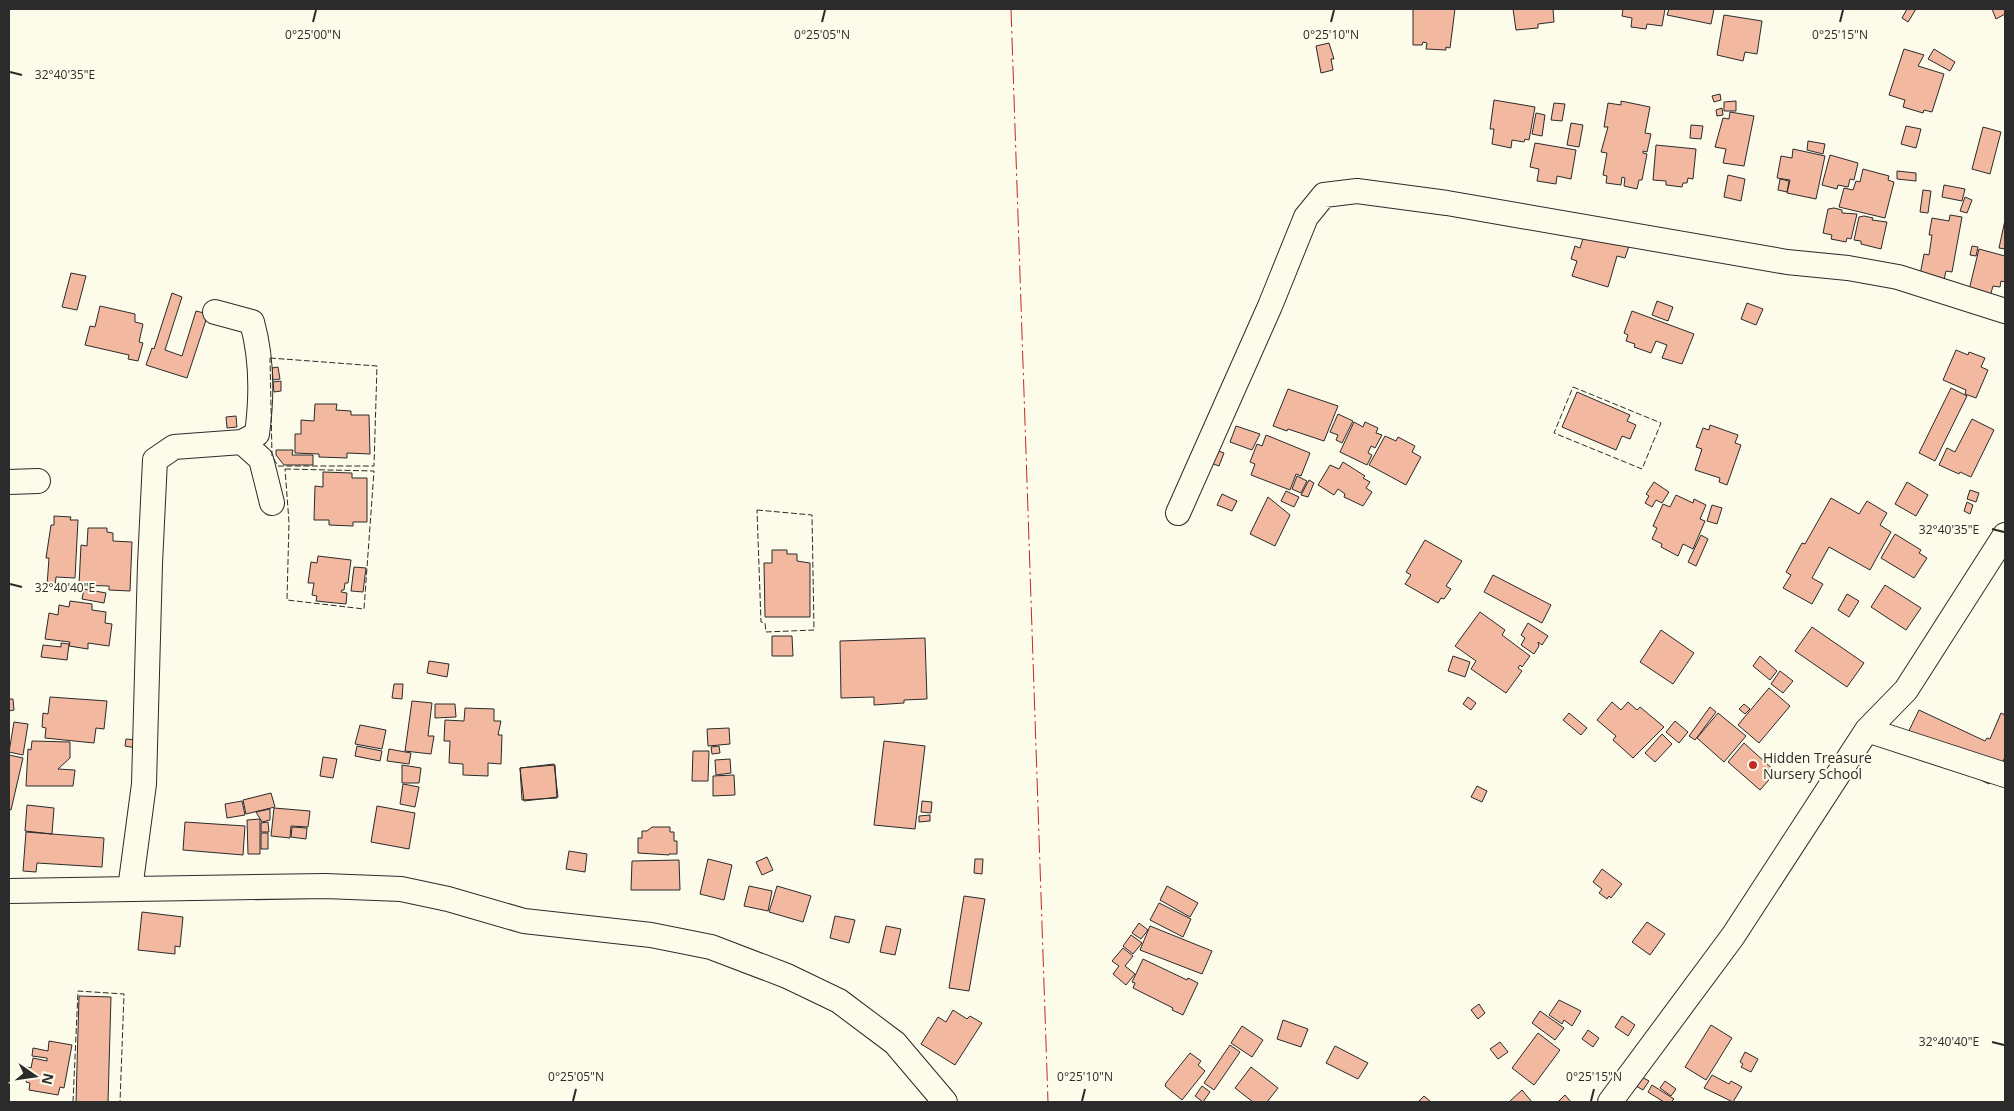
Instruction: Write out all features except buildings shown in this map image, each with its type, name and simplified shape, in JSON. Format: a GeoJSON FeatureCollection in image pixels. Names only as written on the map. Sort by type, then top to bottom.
{"type":"FeatureCollection","features":[{"type":"Feature","properties":{"kind":"street"},"geometry":{"type":"LineString","coordinates":[[1178,513],[1270,306],[1306,217],[1324,195],[1357,191],[1438,202],[1787,262],[1898,277],[2005,311]]}},
{"type":"Feature","properties":{"kind":"street"},"geometry":{"type":"LineString","coordinates":[[130,888],[144,784],[155,460],[174,447],[242,442],[257,434],[260,411],[259,348],[252,322],[215,312]]}},
{"type":"Feature","properties":{"kind":"street"},"geometry":{"type":"LineString","coordinates":[[242,442],[261,459],[272,503]]}},
{"type":"Feature","properties":{"kind":"street"},"geometry":{"type":"LineString","coordinates":[[9,482],[38,481]]}},
{"type":"Feature","properties":{"kind":"street"},"geometry":{"type":"LineString","coordinates":[[1610,1102],[1733,936],[1868,730],[1906,690],[2005,535]]}},
{"type":"Feature","properties":{"kind":"street"},"geometry":{"type":"LineString","coordinates":[[1868,730],[2005,775]]}},
{"type":"Feature","properties":{"kind":"street"},"geometry":{"type":"LineString","coordinates":[[9,891],[325,886],[401,889],[448,899],[524,921],[642,934],[711,947],[787,976],[839,1001],[895,1043],[945,1102]]}},
{"type":"Feature","properties":{"kind":"fence"},"geometry":{"type":"LineString","coordinates":[[270,358],[377,366],[374,466],[278,466],[272,456],[270,358]]}},
{"type":"Feature","properties":{"kind":"fence"},"geometry":{"type":"LineString","coordinates":[[1573,387],[1661,423],[1642,469],[1554,433],[1573,387]]}},
{"type":"Feature","properties":{"kind":"fence"},"geometry":{"type":"LineString","coordinates":[[285,469],[374,471],[364,609],[287,600],[289,522],[285,469]]}},
{"type":"Feature","properties":{"kind":"fence"},"geometry":{"type":"LineString","coordinates":[[757,510],[812,515],[814,630],[766,632],[765,623],[761,622],[757,510]]}},
{"type":"Feature","properties":{"kind":"fence"},"geometry":{"type":"LineString","coordinates":[[73,1102],[78,991],[124,994],[120,1102]]}},
{"type":"Feature","properties":{"kind":"power"},"geometry":{"type":"LineString","coordinates":[[1011,9],[1048,1102]]}},
{"type":"Feature","properties":{"kind":"place","name":"Hidden Treasure Nursery School"},"geometry":{"type":"Point","coordinates":[1753,765]}}]}
